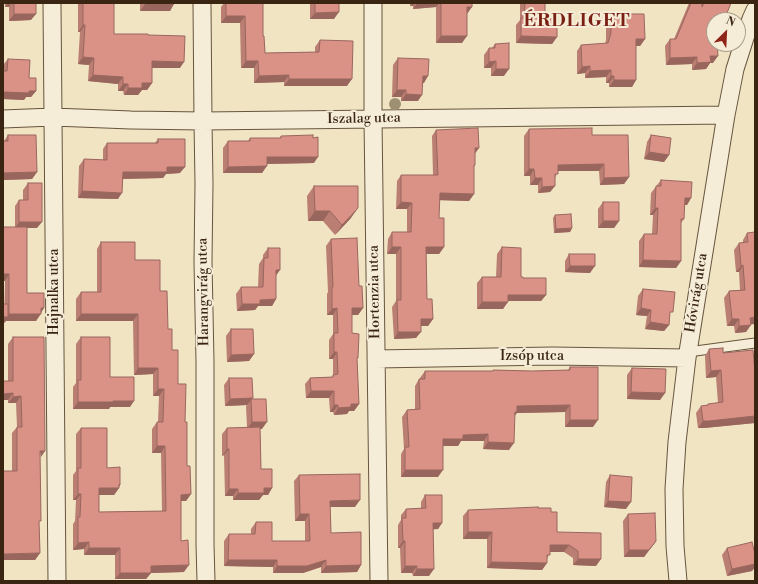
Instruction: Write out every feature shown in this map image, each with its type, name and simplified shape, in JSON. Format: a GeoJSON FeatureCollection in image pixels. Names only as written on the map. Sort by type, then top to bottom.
{"type":"FeatureCollection","features":[{"type":"Feature","properties":{"kind":"street","name":"Hajnalka utca"},"geometry":{"type":"LineString","coordinates":[[52,3],[57,581]]}},
{"type":"Feature","properties":{"kind":"street","name":"Harangvirág utca"},"geometry":{"type":"LineString","coordinates":[[202,3],[206,581]]}},
{"type":"Feature","properties":{"kind":"street","name":"Hortenzia utca"},"geometry":{"type":"LineString","coordinates":[[373,3],[373,119],[379,581]]}},
{"type":"Feature","properties":{"kind":"street","name":"Hóvirág utca"},"geometry":{"type":"LineString","coordinates":[[678,581],[675,546],[674,489],[677,442],[688,355],[726,115],[735,69],[755,10]]}},
{"type":"Feature","properties":{"kind":"street","name":"Iszalag utca"},"geometry":{"type":"LineString","coordinates":[[3,118],[53,117],[203,121],[726,115]]}},
{"type":"Feature","properties":{"kind":"street","name":"Izsóp utca"},"geometry":{"type":"LineString","coordinates":[[376,359],[688,355]]}},
{"type":"Feature","properties":{"kind":"lane"},"geometry":{"type":"LineString","coordinates":[[688,355],[755,343]]}},
{"type":"Feature","properties":{"kind":"building"},"geometry":{"type":"Polygon","coordinates":[[[14,3],[36,3],[36,14],[14,14],[14,3]]]}},
{"type":"Feature","properties":{"kind":"building"},"geometry":{"type":"Polygon","coordinates":[[[83,3],[114,3],[114,34],[185,36],[184,62],[152,61],[152,83],[142,83],[142,88],[128,88],[128,84],[123,84],[123,77],[93,75],[94,58],[83,57],[85,25],[83,25],[83,3]]]}},
{"type":"Feature","properties":{"kind":"building"},"geometry":{"type":"Polygon","coordinates":[[[174,3],[174,4],[145,4],[174,3]]]}},
{"type":"Feature","properties":{"kind":"building"},"geometry":{"type":"Polygon","coordinates":[[[226,3],[263,3],[263,36],[265,53],[319,52],[320,40],[353,41],[352,79],[289,79],[289,75],[259,76],[258,61],[246,61],[245,16],[226,16],[226,3]]]}},
{"type":"Feature","properties":{"kind":"building"},"geometry":{"type":"Polygon","coordinates":[[[315,3],[339,3],[339,12],[315,13],[315,3]]]}},
{"type":"Feature","properties":{"kind":"building"},"geometry":{"type":"Polygon","coordinates":[[[441,3],[472,3],[472,7],[467,7],[467,36],[441,36],[441,3]]]}},
{"type":"Feature","properties":{"kind":"building"},"geometry":{"type":"Polygon","coordinates":[[[525,3],[545,3],[545,19],[557,19],[557,37],[521,36],[521,18],[524,18],[525,3]]]}},
{"type":"Feature","properties":{"kind":"building"},"geometry":{"type":"Polygon","coordinates":[[[691,3],[702,3],[702,7],[704,3],[731,3],[727,12],[706,12],[706,52],[718,52],[718,56],[710,56],[711,62],[697,63],[697,57],[670,58],[670,39],[676,39],[691,3]]]}},
{"type":"Feature","properties":{"kind":"building"},"geometry":{"type":"Polygon","coordinates":[[[611,14],[644,14],[645,39],[636,39],[636,80],[614,80],[614,76],[611,76],[611,70],[590,71],[590,66],[582,67],[581,45],[608,43],[611,33],[611,14]]]}},
{"type":"Feature","properties":{"kind":"building"},"geometry":{"type":"Polygon","coordinates":[[[509,43],[509,69],[496,69],[496,61],[489,62],[489,48],[495,48],[495,44],[509,43]]]}},
{"type":"Feature","properties":{"kind":"building"},"geometry":{"type":"Polygon","coordinates":[[[398,58],[429,59],[428,76],[423,76],[422,95],[406,94],[406,90],[397,90],[398,58]]]}},
{"type":"Feature","properties":{"kind":"building"},"geometry":{"type":"Polygon","coordinates":[[[8,59],[30,60],[29,78],[36,78],[36,91],[29,91],[29,93],[3,92],[3,71],[7,71],[8,59]]]}},
{"type":"Feature","properties":{"kind":"building"},"geometry":{"type":"Polygon","coordinates":[[[478,128],[479,148],[475,148],[474,194],[440,193],[439,218],[444,218],[444,247],[426,247],[427,299],[432,299],[433,319],[421,319],[421,332],[398,332],[397,300],[401,300],[401,247],[392,247],[392,232],[411,232],[412,203],[401,202],[401,175],[438,175],[436,130],[478,128]]]}},
{"type":"Feature","properties":{"kind":"building"},"geometry":{"type":"Polygon","coordinates":[[[592,128],[592,135],[628,135],[629,177],[604,178],[604,164],[558,165],[558,174],[555,174],[555,186],[542,187],[542,178],[535,178],[534,169],[529,169],[529,129],[592,128]]]}},
{"type":"Feature","properties":{"kind":"building"},"geometry":{"type":"Polygon","coordinates":[[[8,135],[36,135],[37,172],[3,173],[3,141],[8,141],[8,135]]]}},
{"type":"Feature","properties":{"kind":"building"},"geometry":{"type":"Polygon","coordinates":[[[313,135],[313,138],[318,137],[318,157],[267,157],[267,166],[228,167],[228,141],[250,141],[250,138],[281,138],[281,136],[313,135]]]}},
{"type":"Feature","properties":{"kind":"building"},"geometry":{"type":"Polygon","coordinates":[[[651,135],[671,138],[669,155],[649,152],[651,135]]]}},
{"type":"Feature","properties":{"kind":"building"},"geometry":{"type":"Polygon","coordinates":[[[158,139],[185,139],[185,167],[167,167],[167,172],[123,172],[122,193],[82,191],[84,159],[107,160],[107,143],[158,143],[158,139]]]}},
{"type":"Feature","properties":{"kind":"building"},"geometry":{"type":"Polygon","coordinates":[[[661,180],[692,182],[691,198],[685,198],[684,219],[681,219],[681,261],[643,260],[644,234],[657,234],[658,208],[655,208],[656,186],[661,186],[661,180]]]}},
{"type":"Feature","properties":{"kind":"building"},"geometry":{"type":"Polygon","coordinates":[[[28,183],[42,183],[42,222],[19,222],[19,200],[28,200],[28,183]]]}},
{"type":"Feature","properties":{"kind":"building"},"geometry":{"type":"Polygon","coordinates":[[[314,186],[358,186],[358,208],[342,225],[330,211],[315,211],[314,186]]]}},
{"type":"Feature","properties":{"kind":"building"},"geometry":{"type":"Polygon","coordinates":[[[603,202],[619,202],[619,221],[603,221],[603,202]]]}},
{"type":"Feature","properties":{"kind":"building"},"geometry":{"type":"Polygon","coordinates":[[[571,214],[572,228],[556,229],[555,215],[571,214]]]}},
{"type":"Feature","properties":{"kind":"building"},"geometry":{"type":"Polygon","coordinates":[[[3,227],[27,227],[27,293],[44,293],[44,308],[41,308],[41,314],[9,314],[9,274],[3,274],[3,227]]]}},
{"type":"Feature","properties":{"kind":"building"},"geometry":{"type":"Polygon","coordinates":[[[755,232],[755,317],[750,318],[751,325],[739,326],[739,319],[732,319],[729,291],[745,290],[739,243],[748,242],[747,233],[755,232]]]}},
{"type":"Feature","properties":{"kind":"building"},"geometry":{"type":"Polygon","coordinates":[[[357,238],[359,286],[362,286],[363,308],[352,308],[352,333],[359,334],[357,358],[359,404],[351,404],[351,407],[338,408],[338,405],[334,405],[334,391],[311,391],[310,378],[333,377],[333,375],[338,374],[337,352],[334,352],[334,333],[338,333],[337,308],[332,309],[333,287],[331,239],[357,238]]]}},
{"type":"Feature","properties":{"kind":"building"},"geometry":{"type":"Polygon","coordinates":[[[101,242],[135,242],[135,260],[160,260],[160,291],[167,291],[168,329],[172,329],[172,350],[178,350],[178,384],[186,384],[185,422],[187,422],[187,466],[190,466],[191,494],[181,495],[181,541],[188,540],[189,565],[151,566],[151,573],[120,573],[120,548],[89,548],[89,542],[78,543],[78,517],[80,517],[81,494],[78,494],[78,468],[81,468],[81,428],[107,428],[107,468],[120,467],[119,488],[99,488],[99,512],[166,511],[165,446],[157,446],[157,422],[163,422],[164,389],[158,389],[158,368],[138,368],[138,314],[81,314],[81,292],[101,292],[101,242]]]}},
{"type":"Feature","properties":{"kind":"building"},"geometry":{"type":"Polygon","coordinates":[[[502,247],[521,248],[521,277],[546,278],[546,295],[508,295],[508,302],[482,302],[482,277],[501,277],[502,247]]]}},
{"type":"Feature","properties":{"kind":"building"},"geometry":{"type":"Polygon","coordinates":[[[268,248],[280,248],[280,270],[276,270],[276,299],[260,300],[260,304],[242,304],[241,287],[263,287],[264,258],[268,258],[268,248]]]}},
{"type":"Feature","properties":{"kind":"building"},"geometry":{"type":"Polygon","coordinates":[[[569,254],[595,254],[595,266],[570,266],[569,254]]]}},
{"type":"Feature","properties":{"kind":"building"},"geometry":{"type":"Polygon","coordinates":[[[643,289],[675,292],[673,312],[670,312],[669,325],[650,322],[651,310],[641,308],[643,289]]]}},
{"type":"Feature","properties":{"kind":"building"},"geometry":{"type":"Polygon","coordinates":[[[3,304],[8,304],[8,317],[3,317],[3,304]]]}},
{"type":"Feature","properties":{"kind":"building"},"geometry":{"type":"Polygon","coordinates":[[[231,329],[253,329],[254,354],[231,355],[231,329]]]}},
{"type":"Feature","properties":{"kind":"building"},"geometry":{"type":"Polygon","coordinates":[[[13,337],[44,337],[45,451],[40,451],[40,553],[3,554],[3,471],[17,471],[17,427],[22,427],[21,396],[13,397],[13,393],[3,394],[3,381],[13,381],[13,337]]]}},
{"type":"Feature","properties":{"kind":"building"},"geometry":{"type":"Polygon","coordinates":[[[81,337],[110,337],[110,377],[134,377],[134,401],[78,402],[78,380],[81,380],[81,337]]]}},
{"type":"Feature","properties":{"kind":"building"},"geometry":{"type":"Polygon","coordinates":[[[723,348],[723,353],[753,350],[755,373],[755,416],[703,421],[701,406],[723,402],[721,370],[711,371],[709,349],[723,348]]]}},
{"type":"Feature","properties":{"kind":"building"},"geometry":{"type":"Polygon","coordinates":[[[570,367],[598,367],[598,420],[570,420],[570,405],[517,406],[517,412],[515,412],[514,443],[488,442],[488,434],[463,435],[463,439],[443,439],[443,470],[405,470],[405,447],[409,447],[407,410],[420,409],[419,379],[425,379],[425,371],[570,370],[570,367]]]}},
{"type":"Feature","properties":{"kind":"building"},"geometry":{"type":"Polygon","coordinates":[[[632,368],[666,369],[665,393],[631,392],[632,368]]]}},
{"type":"Feature","properties":{"kind":"building"},"geometry":{"type":"Polygon","coordinates":[[[229,378],[252,378],[253,398],[230,399],[229,378]]]}},
{"type":"Feature","properties":{"kind":"building"},"geometry":{"type":"Polygon","coordinates":[[[251,399],[266,399],[267,422],[252,422],[251,399]]]}},
{"type":"Feature","properties":{"kind":"building"},"geometry":{"type":"Polygon","coordinates":[[[260,427],[261,469],[272,469],[272,488],[264,488],[264,493],[238,493],[238,489],[229,489],[229,449],[227,449],[227,428],[260,427]]]}},
{"type":"Feature","properties":{"kind":"building"},"geometry":{"type":"Polygon","coordinates":[[[360,474],[360,500],[330,501],[331,533],[361,532],[361,565],[326,566],[326,560],[307,566],[277,566],[277,560],[228,560],[229,534],[255,534],[256,522],[272,522],[272,541],[310,541],[309,514],[300,514],[299,475],[360,474]]]}},
{"type":"Feature","properties":{"kind":"building"},"geometry":{"type":"Polygon","coordinates":[[[610,475],[632,477],[631,502],[608,501],[610,475]]]}},
{"type":"Feature","properties":{"kind":"building"},"geometry":{"type":"Polygon","coordinates":[[[425,495],[442,495],[442,523],[433,523],[434,569],[417,569],[417,566],[405,566],[405,541],[403,541],[402,518],[406,518],[406,509],[426,508],[425,495]]]}},
{"type":"Feature","properties":{"kind":"building"},"geometry":{"type":"Polygon","coordinates":[[[538,507],[551,508],[551,512],[557,512],[557,532],[601,533],[601,559],[578,559],[578,551],[569,545],[550,545],[550,555],[547,555],[547,563],[491,562],[492,532],[468,532],[468,510],[538,507]]]}},
{"type":"Feature","properties":{"kind":"building"},"geometry":{"type":"Polygon","coordinates":[[[655,513],[656,541],[649,550],[629,550],[628,514],[655,513]]]}},
{"type":"Feature","properties":{"kind":"building"},"geometry":{"type":"Polygon","coordinates":[[[752,542],[755,554],[755,564],[732,569],[727,548],[752,542]]]}},
{"type":"Feature","properties":{"kind":"district","name":"ÉRDLIGET"},"geometry":{"type":"Point","coordinates":[577,22]}}]}
